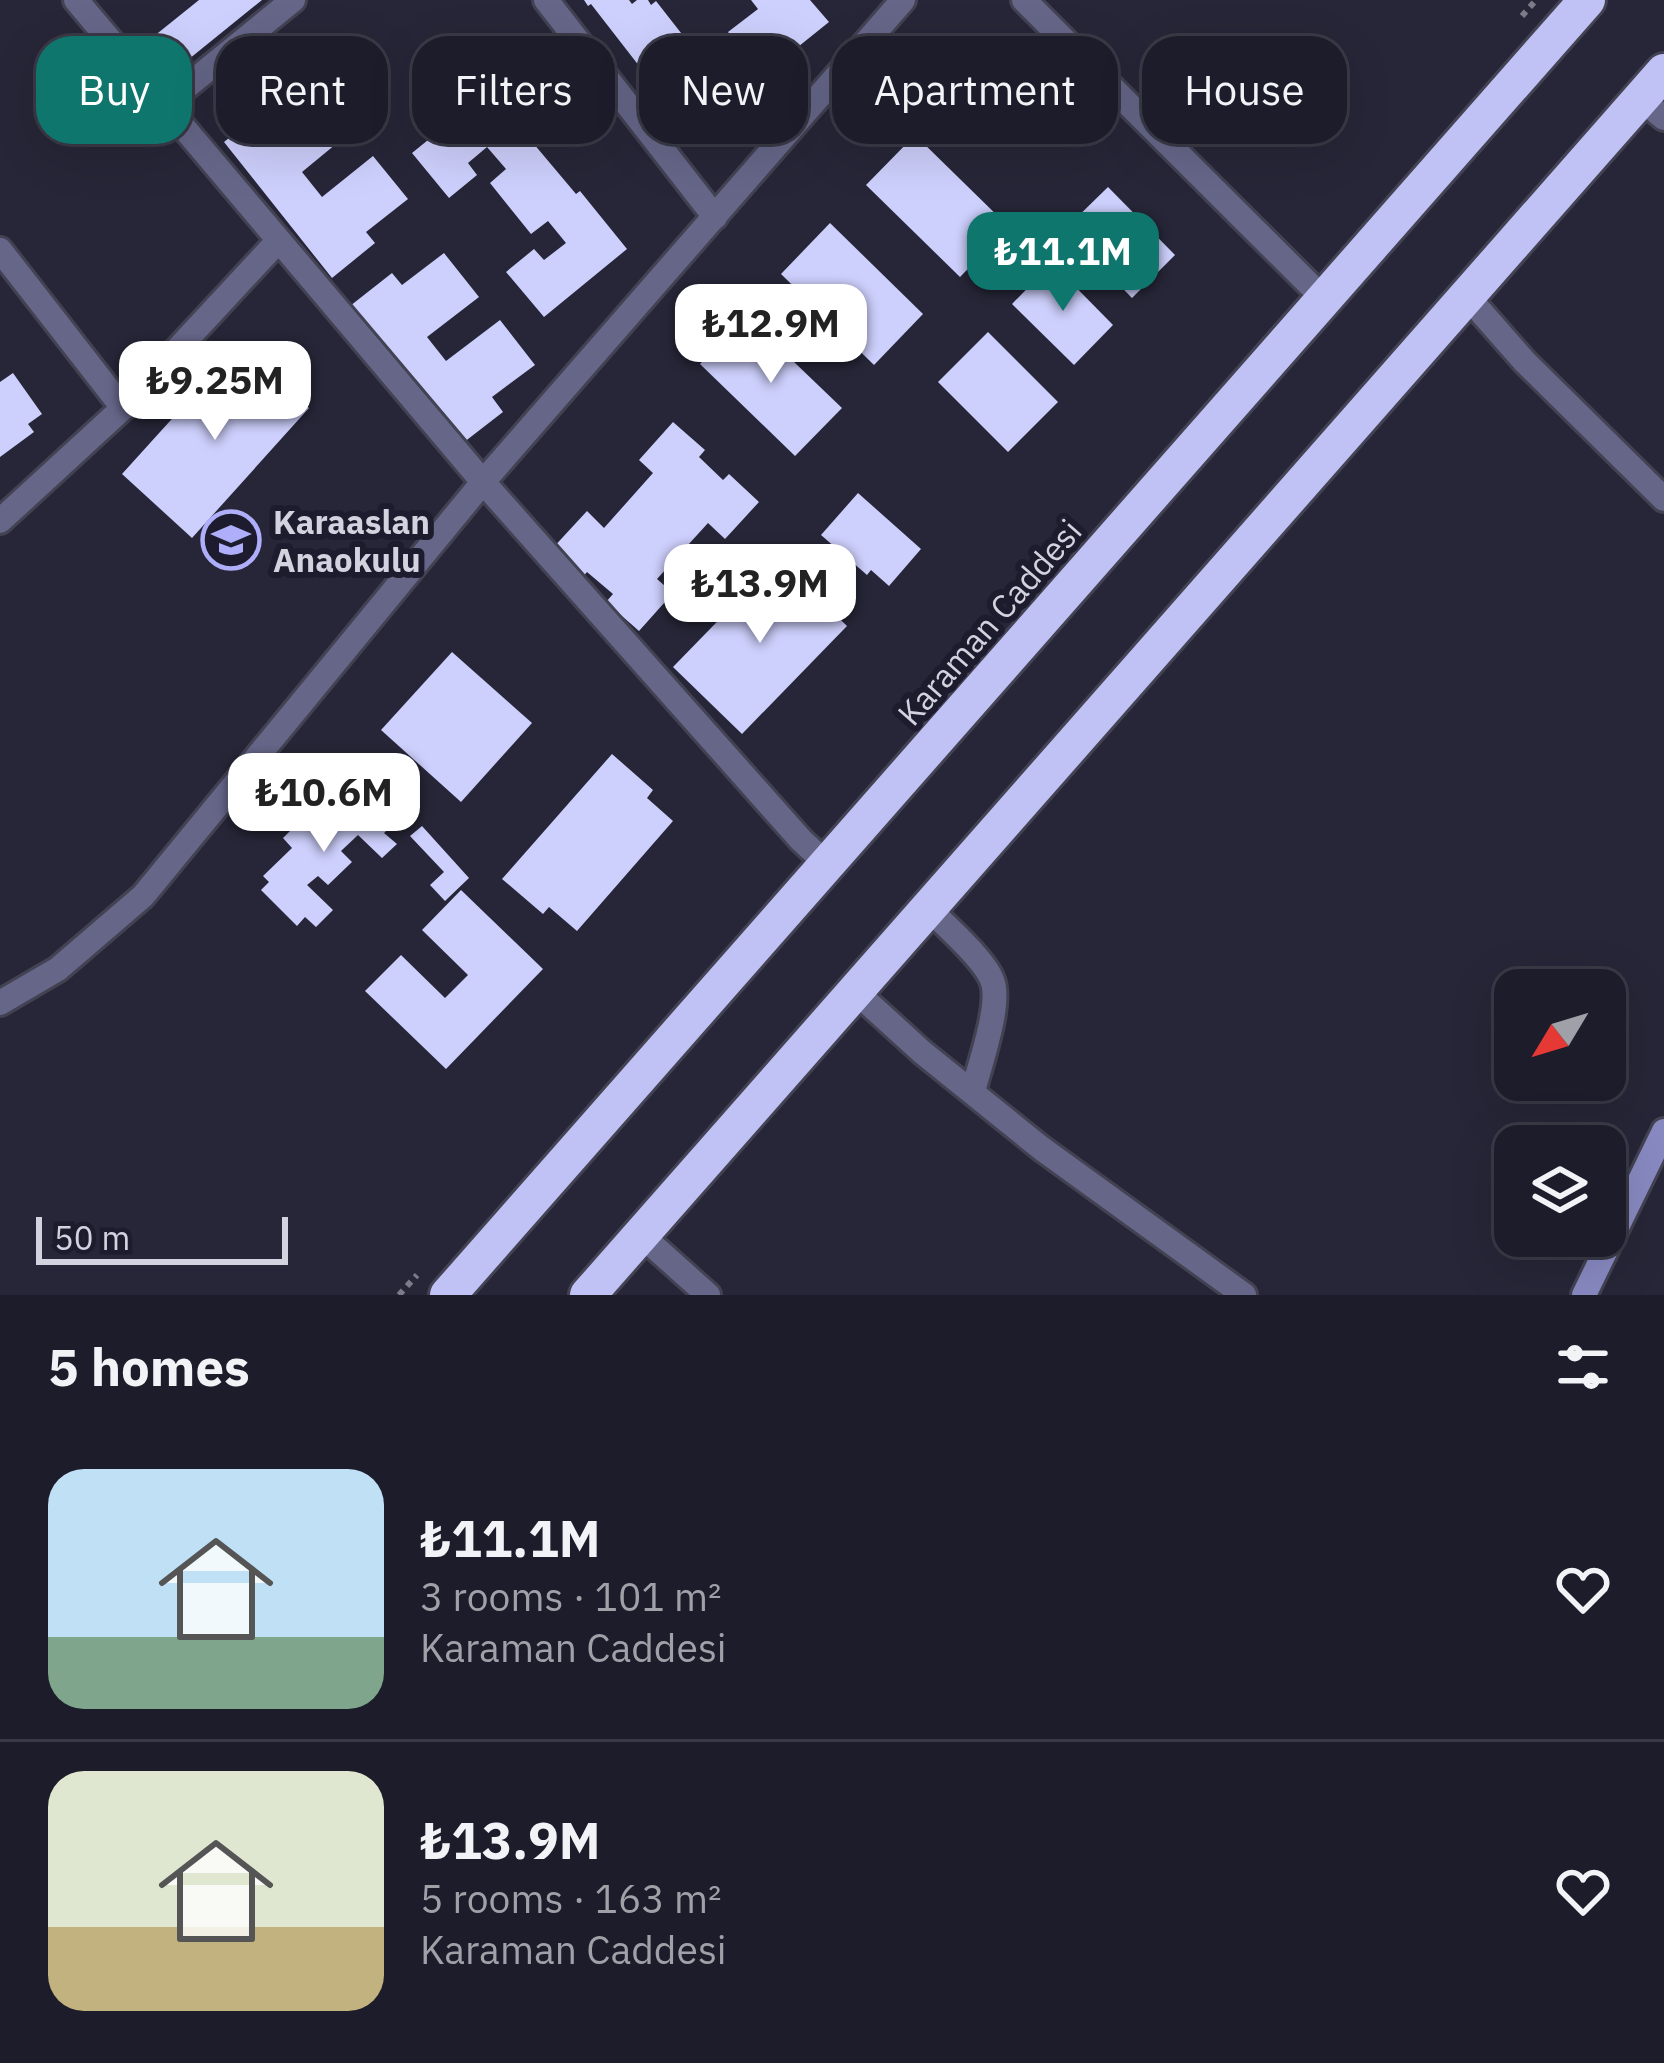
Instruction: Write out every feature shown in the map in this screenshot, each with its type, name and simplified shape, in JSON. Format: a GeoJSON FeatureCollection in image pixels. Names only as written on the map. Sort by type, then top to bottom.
{"type":"FeatureCollection","features":[{"type":"Feature","properties":{"kind":"highway","name":"Karaman Caddesi"},"geometry":{"type":"LineString","coordinates":[[448,1295],[1587,0]]}},
{"type":"Feature","properties":{"kind":"highway"},"geometry":{"type":"LineString","coordinates":[[588,1295],[1467,296],[1656,96]]}},
{"type":"Feature","properties":{"kind":"street"},"geometry":{"type":"LineString","coordinates":[[76,0],[106,36]]}},
{"type":"Feature","properties":{"kind":"street"},"geometry":{"type":"LineString","coordinates":[[192,82],[293,0]]}},
{"type":"Feature","properties":{"kind":"street"},"geometry":{"type":"LineString","coordinates":[[546,0],[715,217]]}},
{"type":"Feature","properties":{"kind":"street"},"geometry":{"type":"LineString","coordinates":[[0,1003],[58,969],[143,896],[483,482],[903,0]]}},
{"type":"Feature","properties":{"kind":"street"},"geometry":{"type":"LineString","coordinates":[[1024,0],[1324,299]]}},
{"type":"Feature","properties":{"kind":"street"},"geometry":{"type":"LineString","coordinates":[[192,138],[483,482],[828,865]]}},
{"type":"Feature","properties":{"kind":"street"},"geometry":{"type":"LineString","coordinates":[[0,520],[123,408],[278,241]]}},
{"type":"Feature","properties":{"kind":"street"},"geometry":{"type":"LineString","coordinates":[[0,250],[123,408]]}},
{"type":"Feature","properties":{"kind":"street"},"geometry":{"type":"LineString","coordinates":[[1467,296],[1525,362],[1664,499]]}},
{"type":"Feature","properties":{"kind":"street"},"geometry":{"type":"LineString","coordinates":[[928,908],[992,980],[994,1003],[973,1092]]}},
{"type":"Feature","properties":{"kind":"street"},"geometry":{"type":"LineString","coordinates":[[855,991],[1041,1148],[1244,1295]]}},
{"type":"Feature","properties":{"kind":"street"},"geometry":{"type":"LineString","coordinates":[[1583,1295],[1664,1131]]}},
{"type":"Feature","properties":{"kind":"street"},"geometry":{"type":"LineString","coordinates":[[641,1235],[708,1295]]}},
{"type":"Feature","properties":{"kind":"building"},"geometry":{"type":"Polygon","coordinates":[[[199,0],[262,0],[192,57],[192,36],[154,36],[199,0]]]}},
{"type":"Feature","properties":{"kind":"building"},"geometry":{"type":"Polygon","coordinates":[[[584,0],[629,0],[632,4],[648,0],[651,5],[656,1],[683,36],[639,36],[639,66],[584,0]]]}},
{"type":"Feature","properties":{"kind":"building"},"geometry":{"type":"Polygon","coordinates":[[[751,0],[810,0],[829,22],[808,39],[731,36],[728,32],[758,9],[751,0]]]}},
{"type":"Feature","properties":{"kind":"building"},"geometry":{"type":"Polygon","coordinates":[[[226,144],[336,144],[302,172],[322,197],[373,156],[408,199],[366,232],[375,243],[332,278],[226,144]]]}},
{"type":"Feature","properties":{"kind":"building"},"geometry":{"type":"Polygon","coordinates":[[[423,144],[534,144],[627,249],[544,317],[506,272],[534,249],[544,260],[566,243],[548,221],[531,234],[490,183],[506,169],[487,147],[468,163],[477,175],[449,198],[412,153],[423,144]]]}},
{"type":"Feature","properties":{"kind":"building"},"geometry":{"type":"Polygon","coordinates":[[[906,144],[924,144],[1009,227],[960,277],[866,185],[906,144]]]}},
{"type":"Feature","properties":{"kind":"building"},"geometry":{"type":"Polygon","coordinates":[[[1108,187],[1175,255],[1132,298],[1065,229],[1108,187]]]}},
{"type":"Feature","properties":{"kind":"building"},"geometry":{"type":"Polygon","coordinates":[[[830,223],[923,314],[874,365],[781,274],[830,223]]]}},
{"type":"Feature","properties":{"kind":"building"},"geometry":{"type":"Polygon","coordinates":[[[444,253],[479,297],[427,337],[446,361],[500,320],[535,365],[492,397],[503,412],[459,446],[350,306],[392,273],[402,285],[444,253]]]}},
{"type":"Feature","properties":{"kind":"building"},"geometry":{"type":"Polygon","coordinates":[[[1052,263],[1113,325],[1074,365],[1012,304],[1052,263]]]}},
{"type":"Feature","properties":{"kind":"building"},"geometry":{"type":"Polygon","coordinates":[[[746,316],[842,408],[795,456],[700,364],[746,316]]]}},
{"type":"Feature","properties":{"kind":"building"},"geometry":{"type":"Polygon","coordinates":[[[988,332],[1058,402],[1008,452],[938,382],[988,332]]]}},
{"type":"Feature","properties":{"kind":"building"},"geometry":{"type":"Polygon","coordinates":[[[250,355],[309,408],[192,538],[122,474],[227,358],[238,368],[250,355]]]}},
{"type":"Feature","properties":{"kind":"building"},"geometry":{"type":"Polygon","coordinates":[[[13,373],[42,414],[28,424],[34,432],[0,457],[0,382],[13,373]]]}},
{"type":"Feature","properties":{"kind":"building"},"geometry":{"type":"Polygon","coordinates":[[[673,422],[705,450],[699,457],[723,480],[729,474],[759,502],[725,539],[708,523],[657,579],[673,593],[639,631],[606,602],[613,594],[587,572],[582,578],[551,550],[587,511],[604,528],[653,473],[639,460],[673,422]]]}},
{"type":"Feature","properties":{"kind":"building"},"geometry":{"type":"Polygon","coordinates":[[[858,493],[921,549],[889,586],[871,570],[867,575],[821,535],[858,493]]]}},
{"type":"Feature","properties":{"kind":"building"},"geometry":{"type":"Polygon","coordinates":[[[778,559],[847,626],[742,734],[673,667],[778,559]]]}},
{"type":"Feature","properties":{"kind":"building"},"geometry":{"type":"Polygon","coordinates":[[[452,652],[532,723],[461,802],[381,730],[452,652]]]}},
{"type":"Feature","properties":{"kind":"building"},"geometry":{"type":"Polygon","coordinates":[[[612,754],[653,790],[647,798],[673,821],[577,931],[549,907],[543,914],[502,879],[612,754]]]}},
{"type":"Feature","properties":{"kind":"building"},"geometry":{"type":"Polygon","coordinates":[[[361,790],[394,823],[384,833],[397,844],[382,858],[358,835],[341,851],[352,862],[328,885],[318,876],[307,885],[333,910],[316,927],[305,917],[297,926],[261,890],[269,882],[263,876],[292,848],[283,838],[306,815],[315,823],[340,796],[348,804],[361,790]]]}},
{"type":"Feature","properties":{"kind":"building"},"geometry":{"type":"Polygon","coordinates":[[[422,826],[469,878],[445,901],[430,885],[444,872],[410,836],[422,826]]]}},
{"type":"Feature","properties":{"kind":"building"},"geometry":{"type":"Polygon","coordinates":[[[461,890],[543,969],[446,1069],[365,991],[401,955],[445,998],[468,975],[422,930],[461,890]]]}},
{"type":"Feature","properties":{"kind":"place","name":"Karaaslan Anaokulu"},"geometry":{"type":"Point","coordinates":[231,540]}}]}
